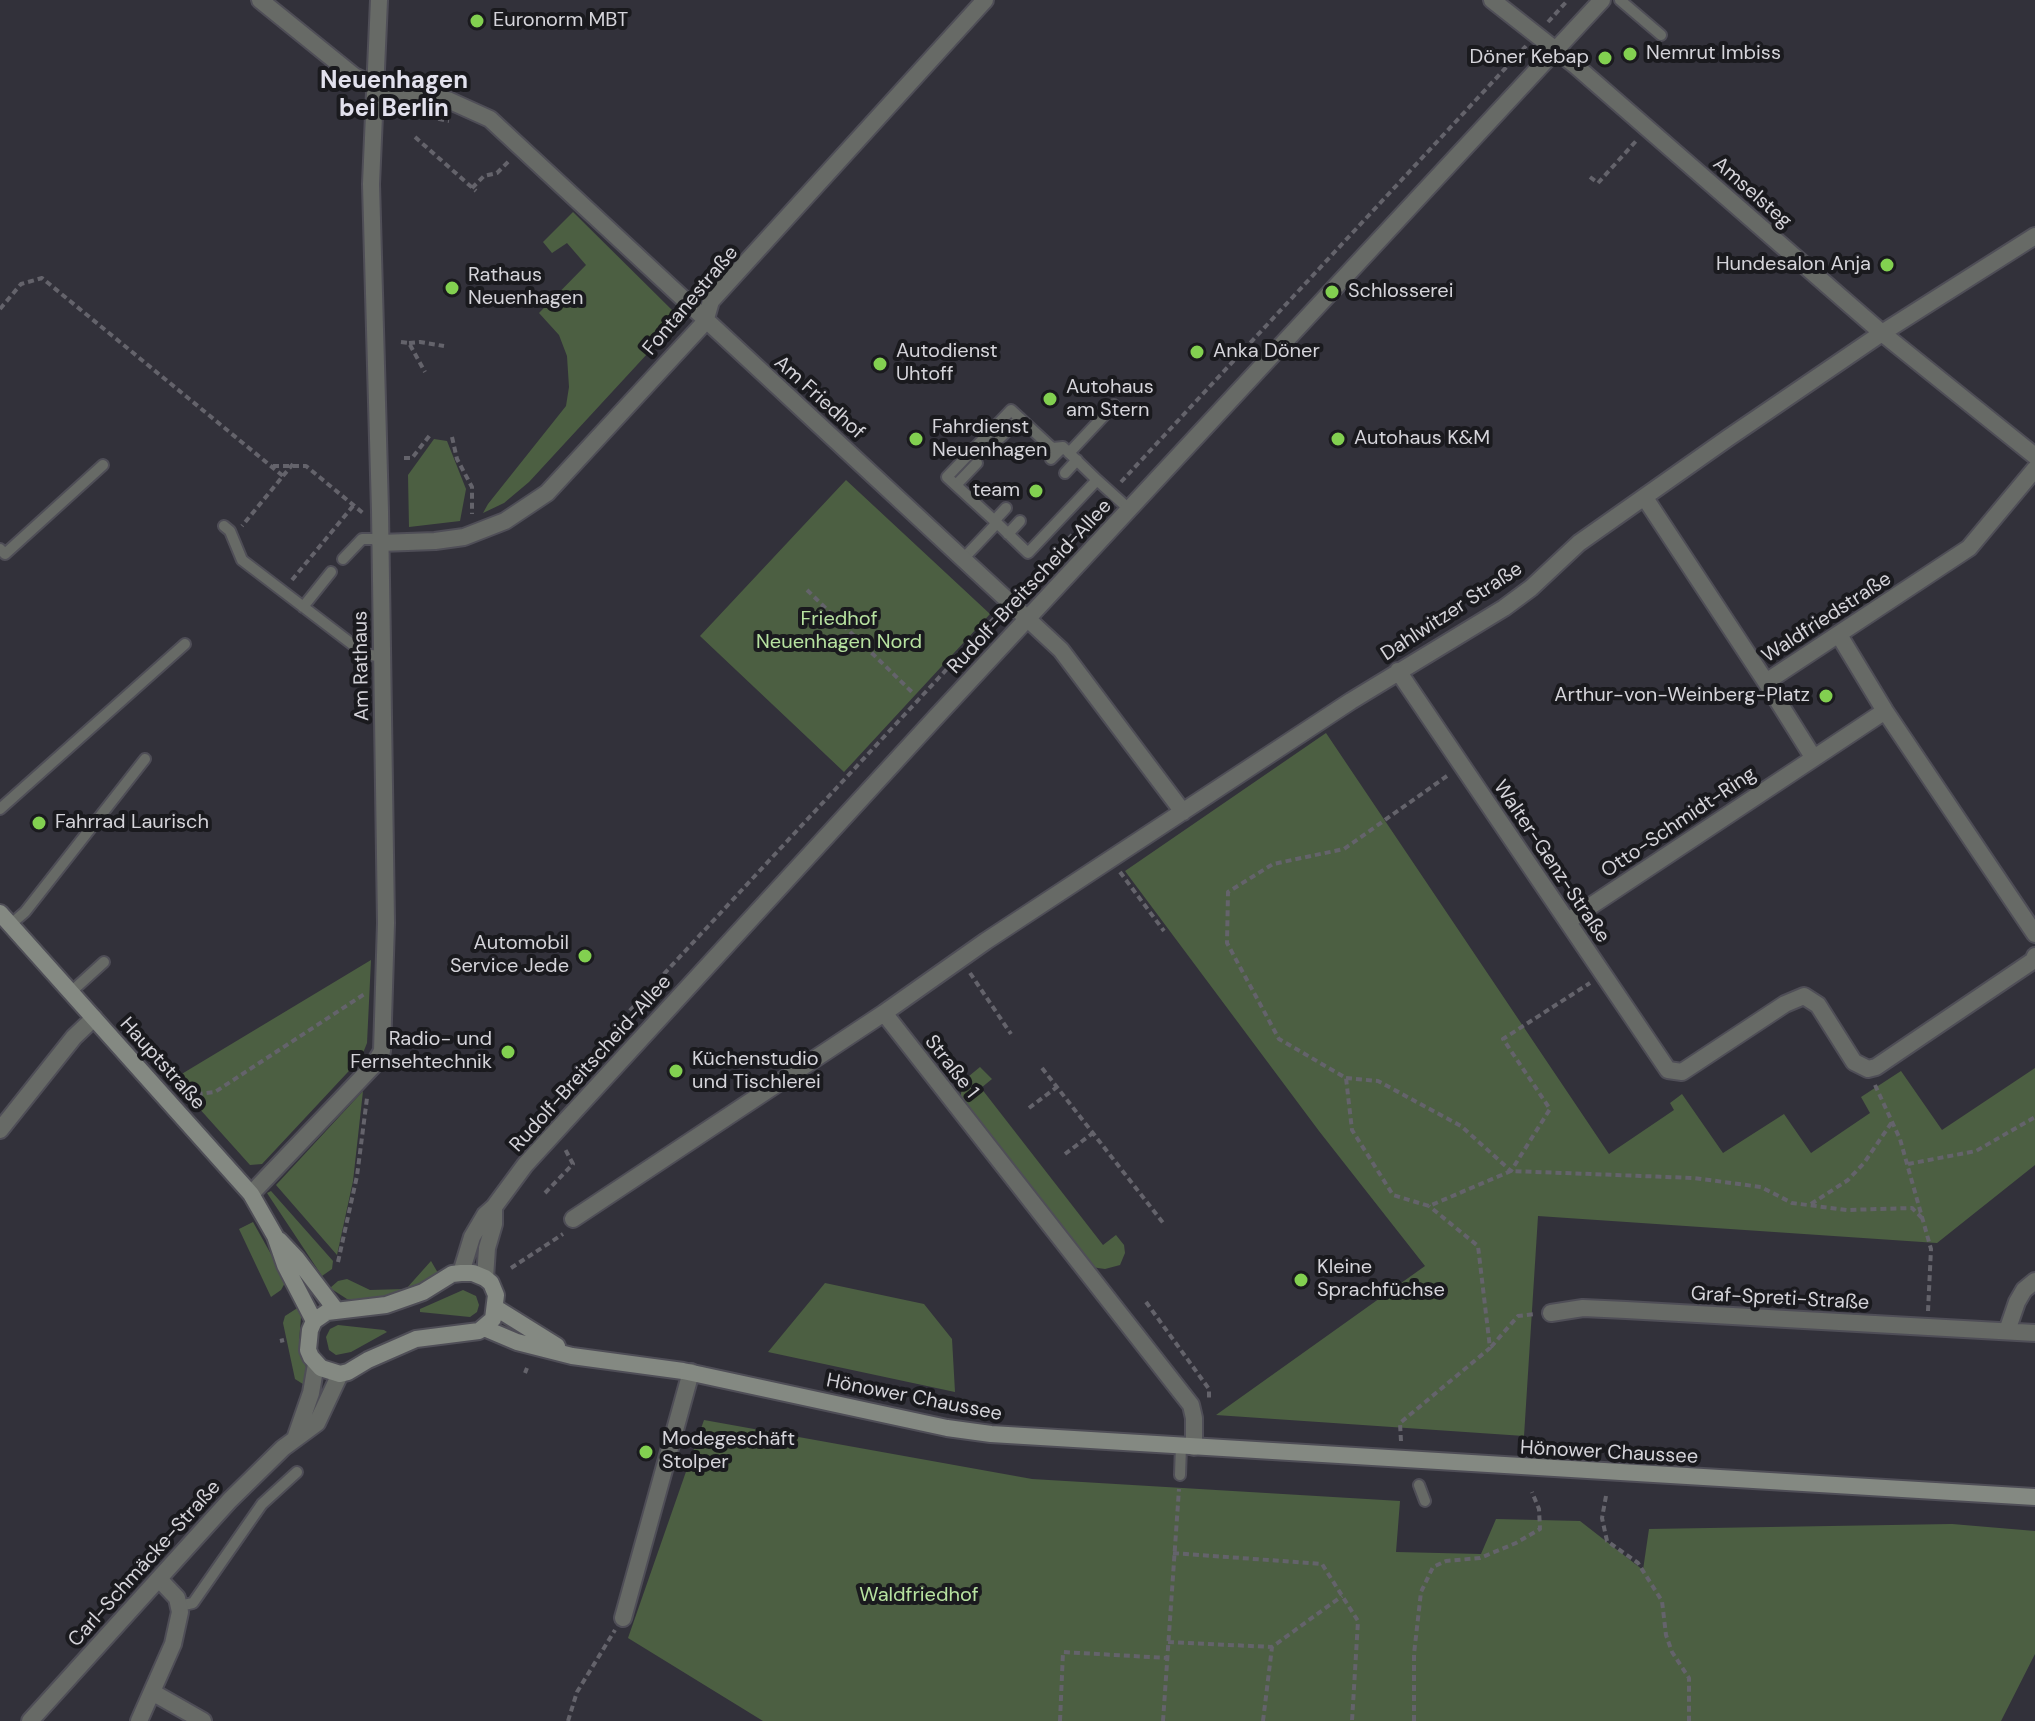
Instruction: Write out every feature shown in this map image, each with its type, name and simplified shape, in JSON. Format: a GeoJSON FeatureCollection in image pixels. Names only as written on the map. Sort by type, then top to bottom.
{"type":"FeatureCollection","features":[{"type":"Feature","properties":{"kind":"main road","name":"Hauptstraße"},"geometry":{"type":"LineString","coordinates":[[5,919],[251,1194],[275,1236],[285,1265],[314,1321]]}},
{"type":"Feature","properties":{"kind":"main road","name":"Hauptstraße"},"geometry":{"type":"LineString","coordinates":[[275,1236],[336,1310]]}},
{"type":"Feature","properties":{"kind":"main road"},"geometry":{"type":"LineString","coordinates":[[473,1273],[485,1278],[496,1295],[493,1319],[484,1328],[467,1335],[416,1339],[340,1374],[321,1368],[308,1350],[314,1321],[327,1312],[386,1305],[423,1292],[452,1274],[473,1273]]}},
{"type":"Feature","properties":{"kind":"main road","name":"Hönower Chaussee"},"geometry":{"type":"LineString","coordinates":[[496,1308],[572,1356]]}},
{"type":"Feature","properties":{"kind":"main road","name":"Hönower Chaussee"},"geometry":{"type":"LineString","coordinates":[[484,1328],[517,1342],[572,1356],[691,1372],[991,1434],[2035,1497]]}},
{"type":"Feature","properties":{"kind":"street"},"geometry":{"type":"LineString","coordinates":[[260,0],[354,76],[375,86]]}},
{"type":"Feature","properties":{"kind":"street","name":"Am Rathaus"},"geometry":{"type":"LineString","coordinates":[[251,1194],[373,1066],[382,1051],[386,923],[383,657],[371,184],[379,0]]}},
{"type":"Feature","properties":{"kind":"street","name":"Fontanestraße"},"geometry":{"type":"LineString","coordinates":[[380,541],[435,541],[464,537],[505,521],[547,493],[705,322],[711,301],[985,0]]}},
{"type":"Feature","properties":{"kind":"street","name":"Amselsteg"},"geometry":{"type":"LineString","coordinates":[[1492,0],[1556,50],[1882,333],[2035,456]]}},
{"type":"Feature","properties":{"kind":"street","name":"Rudolf-Breitscheid-Allee"},"geometry":{"type":"LineString","coordinates":[[461,1273],[472,1237],[485,1215],[525,1165],[1602,0]]}},
{"type":"Feature","properties":{"kind":"street","name":"Am Friedhof"},"geometry":{"type":"LineString","coordinates":[[375,86],[448,100],[490,119],[1061,650],[1183,812]]}},
{"type":"Feature","properties":{"kind":"street","name":"Dahlwitzer Straße"},"geometry":{"type":"LineString","coordinates":[[884,1013],[1183,812],[1398,671],[1524,593],[1579,543],[1882,333],[2035,236]]}},
{"type":"Feature","properties":{"kind":"street","name":"Waldfriedstraße"},"geometry":{"type":"LineString","coordinates":[[1645,498],[1766,682],[1969,548],[2035,469]]}},
{"type":"Feature","properties":{"kind":"street"},"geometry":{"type":"LineString","coordinates":[[1839,635],[1885,711],[2035,934]]}},
{"type":"Feature","properties":{"kind":"street","name":"Walter-Genz-Straße"},"geometry":{"type":"LineString","coordinates":[[1398,671],[1668,1070],[1682,1072],[1785,1004],[1804,996],[1818,1005],[1854,1062],[1868,1069]]}},
{"type":"Feature","properties":{"kind":"street"},"geometry":{"type":"LineString","coordinates":[[1766,682],[1813,757]]}},
{"type":"Feature","properties":{"kind":"street","name":"Otto-Schmidt-Ring"},"geometry":{"type":"LineString","coordinates":[[1568,921],[1885,711]]}},
{"type":"Feature","properties":{"kind":"street"},"geometry":{"type":"LineString","coordinates":[[1868,1069],[1882,1064],[2034,960],[2035,956]]}},
{"type":"Feature","properties":{"kind":"street"},"geometry":{"type":"LineString","coordinates":[[573,1219],[884,1013]]}},
{"type":"Feature","properties":{"kind":"street","name":"Straße 1"},"geometry":{"type":"LineString","coordinates":[[884,1013],[1191,1405],[1194,1418],[1188,1446]]}},
{"type":"Feature","properties":{"kind":"street"},"geometry":{"type":"LineString","coordinates":[[0,1130],[74,1037],[94,1018]]}},
{"type":"Feature","properties":{"kind":"street","name":"Rudolf-Breitscheid-Allee"},"geometry":{"type":"LineString","coordinates":[[485,1278],[494,1207]]}},
{"type":"Feature","properties":{"kind":"street"},"geometry":{"type":"LineString","coordinates":[[2007,1331],[2017,1302],[2024,1290],[2035,1281]]}},
{"type":"Feature","properties":{"kind":"street","name":"Graf-Spreti-Straße"},"geometry":{"type":"LineString","coordinates":[[1551,1313],[1583,1308],[1612,1309],[2035,1333]]}},
{"type":"Feature","properties":{"kind":"street","name":"Carl-Schmäcke-Straße"},"geometry":{"type":"LineString","coordinates":[[295,1439],[311,1393],[316,1364]]}},
{"type":"Feature","properties":{"kind":"street"},"geometry":{"type":"LineString","coordinates":[[623,1618],[691,1372]]}},
{"type":"Feature","properties":{"kind":"street","name":"Carl-Schmäcke-Straße"},"geometry":{"type":"LineString","coordinates":[[30,1721],[236,1494],[295,1439],[317,1423],[340,1374]]}},
{"type":"Feature","properties":{"kind":"street"},"geometry":{"type":"LineString","coordinates":[[139,1721],[173,1644],[179,1606],[177,1598],[159,1579]]}},
{"type":"Feature","properties":{"kind":"street"},"geometry":{"type":"LineString","coordinates":[[152,1692],[203,1721]]}},
{"type":"Feature","properties":{"kind":"lane"},"geometry":{"type":"LineString","coordinates":[[1620,0],[1661,35]]}},
{"type":"Feature","properties":{"kind":"lane"},"geometry":{"type":"LineString","coordinates":[[1065,473],[1070,453],[1114,405]]}},
{"type":"Feature","properties":{"kind":"lane"},"geometry":{"type":"LineString","coordinates":[[1097,480],[1028,553],[947,477],[1011,410],[1052,448],[1070,453],[1129,509]]}},
{"type":"Feature","properties":{"kind":"lane"},"geometry":{"type":"LineString","coordinates":[[1000,438],[1020,418]]}},
{"type":"Feature","properties":{"kind":"lane"},"geometry":{"type":"LineString","coordinates":[[1051,459],[1070,453]]}},
{"type":"Feature","properties":{"kind":"lane"},"geometry":{"type":"LineString","coordinates":[[956,485],[977,463]]}},
{"type":"Feature","properties":{"kind":"lane"},"geometry":{"type":"LineString","coordinates":[[0,549],[5,554],[103,465]]}},
{"type":"Feature","properties":{"kind":"lane"},"geometry":{"type":"LineString","coordinates":[[963,559],[1006,508]]}},
{"type":"Feature","properties":{"kind":"lane"},"geometry":{"type":"LineString","coordinates":[[1008,534],[1020,521]]}},
{"type":"Feature","properties":{"kind":"lane"},"geometry":{"type":"LineString","coordinates":[[224,526],[233,537],[242,560],[365,654],[383,657]]}},
{"type":"Feature","properties":{"kind":"lane"},"geometry":{"type":"LineString","coordinates":[[343,559],[362,539],[380,541]]}},
{"type":"Feature","properties":{"kind":"lane"},"geometry":{"type":"LineString","coordinates":[[303,607],[331,572]]}},
{"type":"Feature","properties":{"kind":"lane"},"geometry":{"type":"LineString","coordinates":[[0,809],[185,644]]}},
{"type":"Feature","properties":{"kind":"lane","name":"Hauptstraße"},"geometry":{"type":"LineString","coordinates":[[5,919],[25,912],[145,759]]}},
{"type":"Feature","properties":{"kind":"lane"},"geometry":{"type":"LineString","coordinates":[[71,992],[104,962]]}},
{"type":"Feature","properties":{"kind":"lane"},"geometry":{"type":"LineString","coordinates":[[1180,1475],[1188,1446]]}},
{"type":"Feature","properties":{"kind":"lane"},"geometry":{"type":"LineString","coordinates":[[179,1606],[193,1603],[262,1504],[297,1472]]}},
{"type":"Feature","properties":{"kind":"lane"},"geometry":{"type":"LineString","coordinates":[[1419,1485],[1425,1501]]}},
{"type":"Feature","properties":{"kind":"path"},"geometry":{"type":"LineString","coordinates":[[623,1018],[1568,0]]}},
{"type":"Feature","properties":{"kind":"path"},"geometry":{"type":"LineString","coordinates":[[431,118],[456,123]]}},
{"type":"Feature","properties":{"kind":"path"},"geometry":{"type":"LineString","coordinates":[[415,137],[474,189],[484,176],[497,173],[510,160]]}},
{"type":"Feature","properties":{"kind":"path"},"geometry":{"type":"LineString","coordinates":[[1590,177],[1598,183],[1637,139]]}},
{"type":"Feature","properties":{"kind":"path"},"geometry":{"type":"LineString","coordinates":[[500,151],[516,165]]}},
{"type":"Feature","properties":{"kind":"path"},"geometry":{"type":"LineString","coordinates":[[0,309],[21,284],[42,278],[283,476]]}},
{"type":"Feature","properties":{"kind":"path"},"geometry":{"type":"LineString","coordinates":[[401,342],[444,346]]}},
{"type":"Feature","properties":{"kind":"path"},"geometry":{"type":"LineString","coordinates":[[409,343],[425,372]]}},
{"type":"Feature","properties":{"kind":"path"},"geometry":{"type":"LineString","coordinates":[[404,458],[412,458],[430,435]]}},
{"type":"Feature","properties":{"kind":"path"},"geometry":{"type":"LineString","coordinates":[[452,437],[457,459],[472,487],[472,517]]}},
{"type":"Feature","properties":{"kind":"path"},"geometry":{"type":"LineString","coordinates":[[233,537],[293,464]]}},
{"type":"Feature","properties":{"kind":"path"},"geometry":{"type":"LineString","coordinates":[[270,466],[306,466],[366,516]]}},
{"type":"Feature","properties":{"kind":"path"},"geometry":{"type":"LineString","coordinates":[[282,591],[353,506]]}},
{"type":"Feature","properties":{"kind":"path"},"geometry":{"type":"LineString","coordinates":[[807,590],[914,694]]}},
{"type":"Feature","properties":{"kind":"path"},"geometry":{"type":"LineString","coordinates":[[1462,765],[1344,849],[1273,864],[1228,892],[1227,943],[1279,1039],[1346,1078],[1378,1081],[1461,1126],[1511,1171]]}},
{"type":"Feature","properties":{"kind":"path"},"geometry":{"type":"LineString","coordinates":[[1110,860],[1164,931]]}},
{"type":"Feature","properties":{"kind":"path"},"geometry":{"type":"LineString","coordinates":[[961,959],[1011,1034]]}},
{"type":"Feature","properties":{"kind":"path"},"geometry":{"type":"LineString","coordinates":[[1511,1171],[1550,1109],[1503,1039],[1603,975]]}},
{"type":"Feature","properties":{"kind":"path"},"geometry":{"type":"LineString","coordinates":[[176,1082],[199,1094],[215,1092],[371,990]]}},
{"type":"Feature","properties":{"kind":"path"},"geometry":{"type":"LineString","coordinates":[[1042,1068],[1164,1224]]}},
{"type":"Feature","properties":{"kind":"path"},"geometry":{"type":"LineString","coordinates":[[1868,1069],[1907,1164],[1931,1249],[1927,1327]]}},
{"type":"Feature","properties":{"kind":"path"},"geometry":{"type":"LineString","coordinates":[[1346,1078],[1352,1130],[1393,1195],[1429,1206],[1478,1246],[1490,1348]]}},
{"type":"Feature","properties":{"kind":"path"},"geometry":{"type":"LineString","coordinates":[[1029,1108],[1057,1087]]}},
{"type":"Feature","properties":{"kind":"path"},"geometry":{"type":"LineString","coordinates":[[338,1262],[357,1176],[367,1093]]}},
{"type":"Feature","properties":{"kind":"path"},"geometry":{"type":"LineString","coordinates":[[1907,1164],[1976,1151],[2035,1117]]}},
{"type":"Feature","properties":{"kind":"path"},"geometry":{"type":"LineString","coordinates":[[1809,1205],[1848,1180],[1864,1163],[1892,1122]]}},
{"type":"Feature","properties":{"kind":"path"},"geometry":{"type":"LineString","coordinates":[[1065,1154],[1093,1133]]}},
{"type":"Feature","properties":{"kind":"path"},"geometry":{"type":"LineString","coordinates":[[545,1193],[573,1164],[567,1152]]}},
{"type":"Feature","properties":{"kind":"path"},"geometry":{"type":"LineString","coordinates":[[1429,1206],[1511,1171],[1694,1178],[1761,1187],[1792,1203],[1847,1210],[1912,1208],[1922,1218]]}},
{"type":"Feature","properties":{"kind":"path"},"geometry":{"type":"LineString","coordinates":[[511,1268],[567,1232],[573,1219]]}},
{"type":"Feature","properties":{"kind":"path"},"geometry":{"type":"LineString","coordinates":[[1146,1302],[1209,1389],[1209,1405]]}},
{"type":"Feature","properties":{"kind":"path"},"geometry":{"type":"LineString","coordinates":[[1403,1460],[1400,1423],[1490,1348],[1518,1316],[1551,1313]]}},
{"type":"Feature","properties":{"kind":"path"},"geometry":{"type":"LineString","coordinates":[[1163,1721],[1180,1475]]}},
{"type":"Feature","properties":{"kind":"path"},"geometry":{"type":"LineString","coordinates":[[1414,1721],[1414,1654],[1421,1592],[1433,1567],[1446,1561],[1480,1558],[1540,1529],[1539,1509],[1532,1492]]}},
{"type":"Feature","properties":{"kind":"path"},"geometry":{"type":"LineString","coordinates":[[1606,1496],[1602,1518],[1607,1541],[1638,1563],[1662,1601],[1666,1635],[1672,1652],[1689,1678],[1689,1721]]}},
{"type":"Feature","properties":{"kind":"path"},"geometry":{"type":"LineString","coordinates":[[1173,1553],[1322,1564],[1358,1621],[1352,1721]]}},
{"type":"Feature","properties":{"kind":"path"},"geometry":{"type":"LineString","coordinates":[[1168,1642],[1272,1647],[1342,1596]]}},
{"type":"Feature","properties":{"kind":"path"},"geometry":{"type":"LineString","coordinates":[[568,1721],[577,1692],[623,1618]]}},
{"type":"Feature","properties":{"kind":"path"},"geometry":{"type":"LineString","coordinates":[[1263,1721],[1272,1647]]}},
{"type":"Feature","properties":{"kind":"path"},"geometry":{"type":"LineString","coordinates":[[1060,1721],[1063,1652],[1167,1658]]}},
{"type":"Feature","properties":{"kind":"green space"},"geometry":{"type":"Polygon","coordinates":[[[573,212],[674,312],[672,327],[529,482],[504,503],[483,513],[566,406],[569,387],[567,356],[559,335],[539,313],[586,265],[567,243],[552,253],[543,242],[573,212]]]}},
{"type":"Feature","properties":{"kind":"green space"},"geometry":{"type":"Polygon","coordinates":[[[434,439],[447,441],[466,489],[460,521],[409,527],[408,475],[434,439]]]}},
{"type":"Feature","properties":{"kind":"green space","name":"Friedhof Neuenhagen Nord"},"geometry":{"type":"Polygon","coordinates":[[[846,480],[990,614],[844,772],[700,636],[846,480]]]}},
{"type":"Feature","properties":{"kind":"green space"},"geometry":{"type":"Polygon","coordinates":[[[1326,733],[1609,1154],[1674,1110],[1670,1103],[1682,1094],[1723,1153],[1784,1114],[1811,1153],[1870,1113],[1861,1097],[1901,1071],[1942,1130],[2035,1068],[2035,1165],[1937,1243],[1538,1216],[1524,1436],[1216,1415],[1425,1266],[1319,1131],[1125,871],[1326,733]]]}},
{"type":"Feature","properties":{"kind":"green space"},"geometry":{"type":"Polygon","coordinates":[[[371,960],[367,1043],[361,1058],[262,1164],[250,1165],[175,1078],[371,960]]]}},
{"type":"Feature","properties":{"kind":"green space"},"geometry":{"type":"Polygon","coordinates":[[[980,1067],[992,1079],[981,1088],[1103,1245],[1116,1235],[1124,1245],[1125,1253],[1120,1265],[1105,1269],[1091,1267],[960,1100],[963,1081],[980,1067]]]}},
{"type":"Feature","properties":{"kind":"green space"},"geometry":{"type":"Polygon","coordinates":[[[363,1091],[353,1181],[337,1255],[276,1185],[363,1091]]]}},
{"type":"Feature","properties":{"kind":"green space"},"geometry":{"type":"Polygon","coordinates":[[[271,1191],[333,1261],[332,1269],[322,1276],[267,1193],[271,1191]]]}},
{"type":"Feature","properties":{"kind":"green space"},"geometry":{"type":"Polygon","coordinates":[[[253,1222],[286,1281],[281,1290],[271,1297],[239,1229],[253,1222]]]}},
{"type":"Feature","properties":{"kind":"green space"},"geometry":{"type":"Polygon","coordinates":[[[431,1261],[438,1273],[408,1290],[380,1299],[347,1299],[330,1288],[338,1281],[347,1279],[370,1290],[406,1289],[431,1261]]]}},
{"type":"Feature","properties":{"kind":"green space"},"geometry":{"type":"Polygon","coordinates":[[[825,1283],[924,1304],[952,1339],[955,1392],[768,1352],[825,1283]]]}},
{"type":"Feature","properties":{"kind":"green space"},"geometry":{"type":"Polygon","coordinates":[[[463,1290],[476,1296],[479,1305],[477,1312],[470,1317],[420,1312],[420,1309],[463,1290]]]}},
{"type":"Feature","properties":{"kind":"green space"},"geometry":{"type":"Polygon","coordinates":[[[299,1307],[299,1342],[306,1367],[306,1386],[295,1379],[283,1323],[285,1316],[299,1307]]]}},
{"type":"Feature","properties":{"kind":"green space"},"geometry":{"type":"Polygon","coordinates":[[[338,1325],[387,1332],[351,1352],[336,1355],[329,1350],[326,1337],[330,1329],[338,1325]]]}},
{"type":"Feature","properties":{"kind":"green space","name":"Waldfriedhof"},"geometry":{"type":"Polygon","coordinates":[[[704,1420],[1032,1479],[1400,1501],[1396,1552],[1481,1554],[1496,1519],[1580,1521],[1643,1570],[1649,1529],[1952,1524],[2035,1531],[2035,1654],[2001,1721],[763,1721],[628,1638],[704,1420]]]}},
{"type":"Feature","properties":{"kind":"place","name":"Euronorm MBT"},"geometry":{"type":"Point","coordinates":[477,21]}},
{"type":"Feature","properties":{"kind":"place","name":"Nemrut Imbiss"},"geometry":{"type":"Point","coordinates":[1630,54]}},
{"type":"Feature","properties":{"kind":"place","name":"Döner Kebap"},"geometry":{"type":"Point","coordinates":[1605,58]}},
{"type":"Feature","properties":{"kind":"place","name":"Hundesalon Anja"},"geometry":{"type":"Point","coordinates":[1887,265]}},
{"type":"Feature","properties":{"kind":"place","name":"Rathaus Neuenhagen"},"geometry":{"type":"Point","coordinates":[452,288]}},
{"type":"Feature","properties":{"kind":"place","name":"Schlosserei"},"geometry":{"type":"Point","coordinates":[1332,292]}},
{"type":"Feature","properties":{"kind":"place","name":"Anka Döner"},"geometry":{"type":"Point","coordinates":[1197,352]}},
{"type":"Feature","properties":{"kind":"place","name":"Autodienst Uhtoff"},"geometry":{"type":"Point","coordinates":[880,364]}},
{"type":"Feature","properties":{"kind":"place","name":"Autohaus am Stern"},"geometry":{"type":"Point","coordinates":[1050,399]}},
{"type":"Feature","properties":{"kind":"place","name":"Fahrdienst Neuenhagen"},"geometry":{"type":"Point","coordinates":[916,439]}},
{"type":"Feature","properties":{"kind":"place","name":"Autohaus K&M"},"geometry":{"type":"Point","coordinates":[1338,439]}},
{"type":"Feature","properties":{"kind":"place","name":"team"},"geometry":{"type":"Point","coordinates":[1036,491]}},
{"type":"Feature","properties":{"kind":"place","name":"Arthur-von-Weinberg-Platz"},"geometry":{"type":"Point","coordinates":[1826,696]}},
{"type":"Feature","properties":{"kind":"place","name":"Fahrrad Laurisch"},"geometry":{"type":"Point","coordinates":[39,823]}},
{"type":"Feature","properties":{"kind":"place","name":"Automobil Service Jede"},"geometry":{"type":"Point","coordinates":[585,956]}},
{"type":"Feature","properties":{"kind":"place","name":"Radio- und Fernsehtechnik"},"geometry":{"type":"Point","coordinates":[508,1052]}},
{"type":"Feature","properties":{"kind":"place","name":"Küchenstudio und Tischlerei"},"geometry":{"type":"Point","coordinates":[676,1071]}},
{"type":"Feature","properties":{"kind":"place","name":"Kleine Sprachfüchse"},"geometry":{"type":"Point","coordinates":[1301,1280]}},
{"type":"Feature","properties":{"kind":"place","name":"Modegeschäft Stolper"},"geometry":{"type":"Point","coordinates":[646,1452]}},
{"type":"Feature","properties":{"kind":"district","name":"Neuenhagen bei Berlin"},"geometry":{"type":"Point","coordinates":[394,96]}}]}
